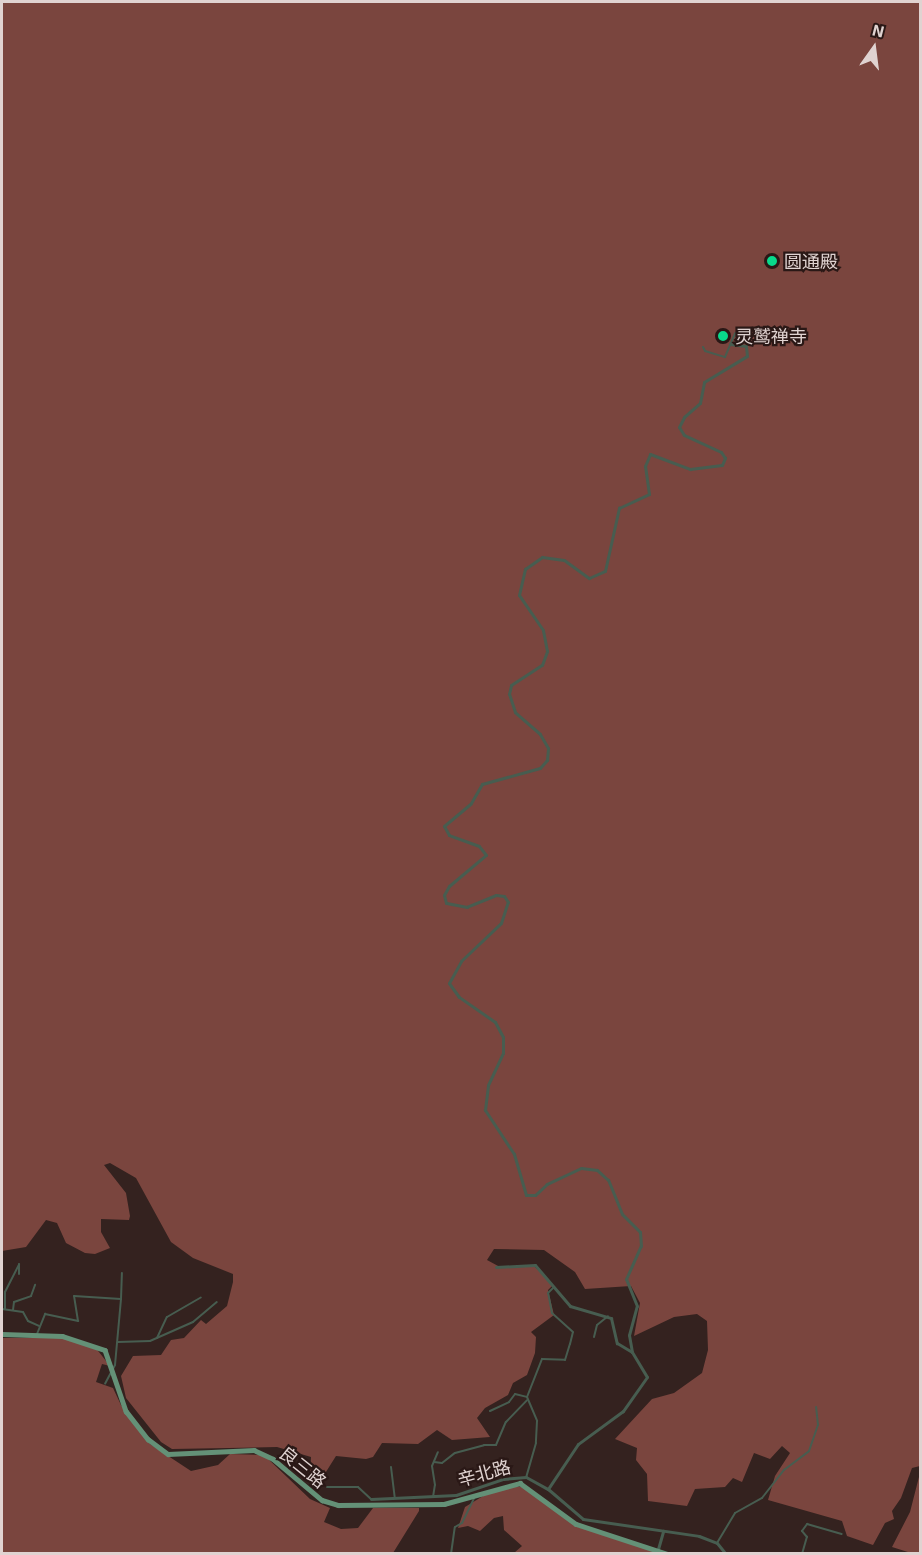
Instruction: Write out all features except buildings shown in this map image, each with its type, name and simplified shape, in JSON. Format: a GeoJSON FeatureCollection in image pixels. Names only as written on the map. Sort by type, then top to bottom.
{"type":"FeatureCollection","features":[{"type":"Feature","properties":{"kind":"main road","name":"良三路"},"geometry":{"type":"LineString","coordinates":[[2,1334],[37,1334],[100,1347],[108,1354],[114,1368],[117,1392],[126,1411],[148,1439],[168,1454],[254,1450],[273,1459],[322,1500],[338,1505],[433,1505],[510,1483],[526,1485],[576,1524],[668,1554]]}},
{"type":"Feature","properties":{"kind":"street"},"geometry":{"type":"LineString","coordinates":[[703,347],[725,357],[735,333]]}},
{"type":"Feature","properties":{"kind":"street"},"geometry":{"type":"LineString","coordinates":[[632,1352],[630,1335],[637,1305],[626,1279],[641,1246],[641,1235],[622,1214],[608,1180],[597,1170],[581,1168],[547,1184],[535,1195],[526,1195],[514,1154],[485,1110],[488,1085],[503,1053],[503,1037],[495,1022],[459,998],[450,983],[460,961],[501,923],[508,902],[496,895],[467,907],[446,903],[444,895],[449,886],[486,855],[479,846],[449,835],[444,826],[471,803],[482,784],[545,764],[549,753],[546,743],[531,723],[515,712],[508,694],[511,685],[542,664],[548,651],[543,630],[519,595],[525,569],[542,558],[564,560],[589,578],[605,572],[619,508],[649,494],[645,466],[650,454],[690,469],[722,465],[725,458],[722,452],[684,435],[679,428],[684,417],[700,404],[704,382],[747,356],[746,346],[730,345]]}},
{"type":"Feature","properties":{"kind":"street"},"geometry":{"type":"LineString","coordinates":[[19,1274],[20,1264],[5,1293],[3,1309],[22,1312],[28,1321],[39,1326]]}},
{"type":"Feature","properties":{"kind":"street"},"geometry":{"type":"LineString","coordinates":[[496,1267],[535,1265],[570,1306],[608,1316],[614,1323],[617,1343],[632,1352],[646,1373],[646,1383],[618,1416],[578,1444],[548,1489]]}},
{"type":"Feature","properties":{"kind":"street"},"geometry":{"type":"LineString","coordinates":[[105,1384],[114,1368],[122,1273]]}},
{"type":"Feature","properties":{"kind":"street"},"geometry":{"type":"LineString","coordinates":[[13,1310],[14,1302],[31,1296],[35,1285]]}},
{"type":"Feature","properties":{"kind":"street"},"geometry":{"type":"LineString","coordinates":[[434,1462],[442,1463],[455,1453],[484,1445],[496,1445],[506,1422],[527,1398],[542,1359],[565,1360],[573,1332],[552,1313],[548,1293],[554,1287]]}},
{"type":"Feature","properties":{"kind":"street"},"geometry":{"type":"LineString","coordinates":[[37,1334],[45,1314],[78,1320],[74,1296],[121,1299]]}},
{"type":"Feature","properties":{"kind":"street"},"geometry":{"type":"LineString","coordinates":[[157,1338],[167,1317],[201,1297]]}},
{"type":"Feature","properties":{"kind":"street"},"geometry":{"type":"LineString","coordinates":[[117,1342],[157,1338],[193,1322],[217,1302]]}},
{"type":"Feature","properties":{"kind":"street"},"geometry":{"type":"LineString","coordinates":[[594,1337],[597,1325],[608,1316]]}},
{"type":"Feature","properties":{"kind":"street"},"geometry":{"type":"LineString","coordinates":[[490,1411],[509,1402],[515,1394],[527,1398],[537,1421],[533,1458],[526,1478]]}},
{"type":"Feature","properties":{"kind":"street"},"geometry":{"type":"LineString","coordinates":[[726,1554],[717,1543],[735,1513],[762,1498],[784,1470],[809,1451],[818,1425],[816,1407]]}},
{"type":"Feature","properties":{"kind":"street"},"geometry":{"type":"LineString","coordinates":[[433,1497],[434,1462],[438,1452]]}},
{"type":"Feature","properties":{"kind":"street"},"geometry":{"type":"LineString","coordinates":[[391,1467],[395,1498]]}},
{"type":"Feature","properties":{"kind":"street","name":"辛北路"},"geometry":{"type":"LineString","coordinates":[[371,1498],[433,1497],[469,1492],[503,1479],[526,1478],[548,1489],[583,1519],[699,1536],[717,1543]]}},
{"type":"Feature","properties":{"kind":"street"},"geometry":{"type":"LineString","coordinates":[[327,1487],[358,1488],[371,1498]]}},
{"type":"Feature","properties":{"kind":"street"},"geometry":{"type":"LineString","coordinates":[[451,1554],[455,1527],[462,1523],[476,1494]]}},
{"type":"Feature","properties":{"kind":"street"},"geometry":{"type":"LineString","coordinates":[[802,1554],[807,1538],[802,1531],[807,1524],[842,1534]]}},
{"type":"Feature","properties":{"kind":"street"},"geometry":{"type":"LineString","coordinates":[[658,1549],[663,1531]]}},
{"type":"Feature","properties":{"kind":"shaded area"},"geometry":{"type":"Polygon","coordinates":[[[2,2],[920,2],[920,1466],[912,1468],[901,1498],[892,1511],[894,1519],[885,1523],[873,1545],[847,1536],[842,1521],[768,1500],[775,1476],[790,1453],[782,1446],[770,1459],[754,1453],[742,1482],[733,1478],[725,1487],[695,1489],[687,1506],[648,1501],[647,1474],[636,1460],[637,1448],[615,1439],[652,1399],[674,1393],[702,1373],[708,1350],[707,1321],[697,1314],[674,1317],[634,1336],[640,1303],[631,1286],[585,1289],[575,1272],[544,1250],[494,1249],[487,1260],[500,1267],[533,1265],[553,1285],[548,1290],[554,1315],[531,1332],[536,1337],[535,1353],[527,1375],[513,1383],[508,1395],[485,1408],[477,1418],[490,1437],[452,1440],[437,1430],[418,1444],[382,1443],[373,1457],[366,1459],[336,1456],[319,1483],[310,1478],[311,1457],[277,1447],[172,1449],[161,1442],[126,1398],[121,1376],[133,1356],[161,1355],[171,1340],[184,1338],[201,1320],[206,1324],[227,1306],[233,1282],[233,1274],[193,1258],[171,1242],[136,1178],[110,1163],[104,1165],[126,1193],[130,1216],[129,1220],[101,1219],[101,1232],[110,1248],[95,1254],[85,1253],[66,1243],[57,1223],[46,1220],[26,1247],[2,1251],[2,2]]]}},
{"type":"Feature","properties":{"kind":"shaded area"},"geometry":{"type":"Polygon","coordinates":[[[2,1338],[62,1338],[95,1347],[110,1366],[102,1364],[96,1382],[113,1388],[121,1405],[150,1444],[191,1471],[218,1465],[230,1454],[264,1455],[310,1499],[330,1508],[324,1522],[341,1529],[358,1528],[373,1508],[419,1508],[419,1511],[393,1553],[2,1553],[2,1338]]]}},
{"type":"Feature","properties":{"kind":"shaded area"},"geometry":{"type":"Polygon","coordinates":[[[920,1473],[920,1553],[911,1553],[892,1547],[910,1512],[920,1473]]]}},
{"type":"Feature","properties":{"kind":"shaded area"},"geometry":{"type":"Polygon","coordinates":[[[510,1486],[524,1487],[578,1527],[664,1553],[514,1553],[522,1546],[504,1530],[503,1516],[494,1518],[480,1531],[468,1526],[458,1528],[465,1507],[488,1493],[510,1486]]]}},
{"type":"Feature","properties":{"kind":"place","name":"圆通殿"},"geometry":{"type":"Point","coordinates":[772,261]}},
{"type":"Feature","properties":{"kind":"place","name":"灵鹫禅寺"},"geometry":{"type":"Point","coordinates":[723,336]}}]}
